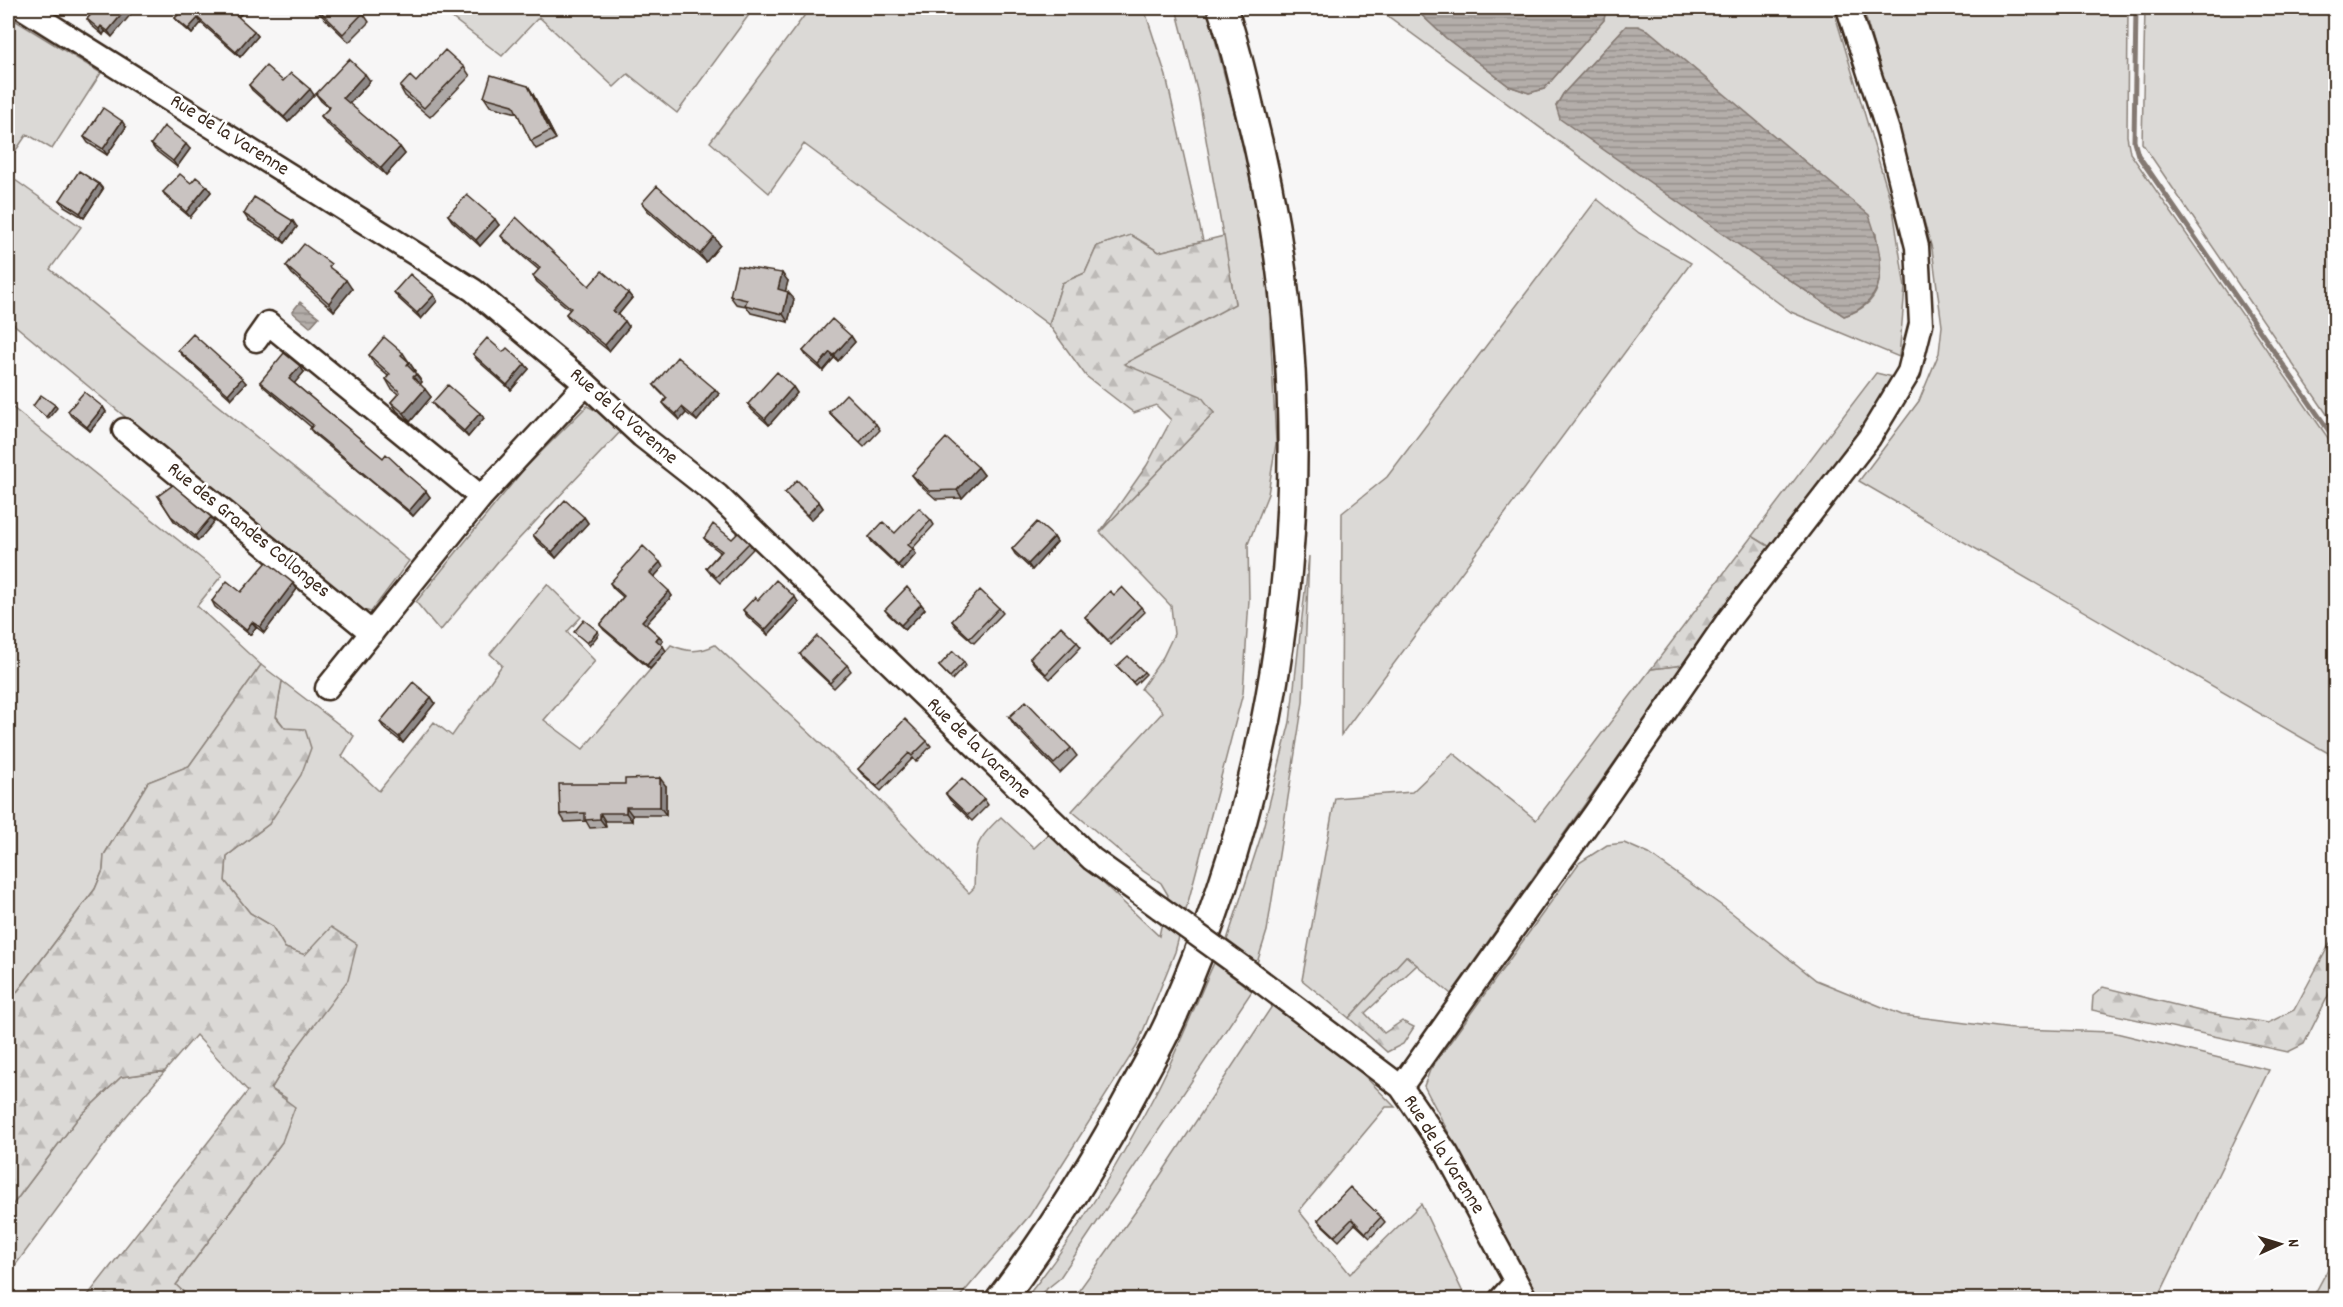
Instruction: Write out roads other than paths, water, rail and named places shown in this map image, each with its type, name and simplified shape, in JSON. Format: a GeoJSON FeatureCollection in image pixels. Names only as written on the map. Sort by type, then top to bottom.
{"type":"FeatureCollection","features":[{"type":"Feature","properties":{"kind":"main road"},"geometry":{"type":"LineString","coordinates":[[1000,1299],[1041,1245],[1101,1152],[1171,1020],[1229,865],[1261,740],[1284,602],[1292,526],[1294,444],[1289,340],[1265,166],[1222,8]]}},
{"type":"Feature","properties":{"kind":"street","name":"Rue de la Varenne"},"geometry":{"type":"LineString","coordinates":[[23,8],[473,290],[586,384],[642,436],[717,495],[1092,859],[1246,970],[1401,1087],[1447,1154],[1521,1291]]}},
{"type":"Feature","properties":{"kind":"street"},"geometry":{"type":"LineString","coordinates":[[1401,1087],[1596,812],[1729,619],[1869,438],[1909,372],[1921,324],[1917,247],[1888,131],[1848,8]]}},
{"type":"Feature","properties":{"kind":"street"},"geometry":{"type":"LineString","coordinates":[[256,340],[268,323],[481,498]]}},
{"type":"Feature","properties":{"kind":"street"},"geometry":{"type":"LineString","coordinates":[[327,688],[481,498],[586,384]]}},
{"type":"Feature","properties":{"kind":"street","name":"Rue des Grandes Collonges"},"geometry":{"type":"LineString","coordinates":[[124,430],[372,633]]}},
{"type":"Feature","properties":{"kind":"street"},"geometry":{"type":"LineString","coordinates":[[1500,1299],[1521,1291]]}},
{"type":"Feature","properties":{"kind":"waterway"},"geometry":{"type":"LineString","coordinates":[[2136,8],[2134,141],[2138,155],[2336,441]]}}]}
